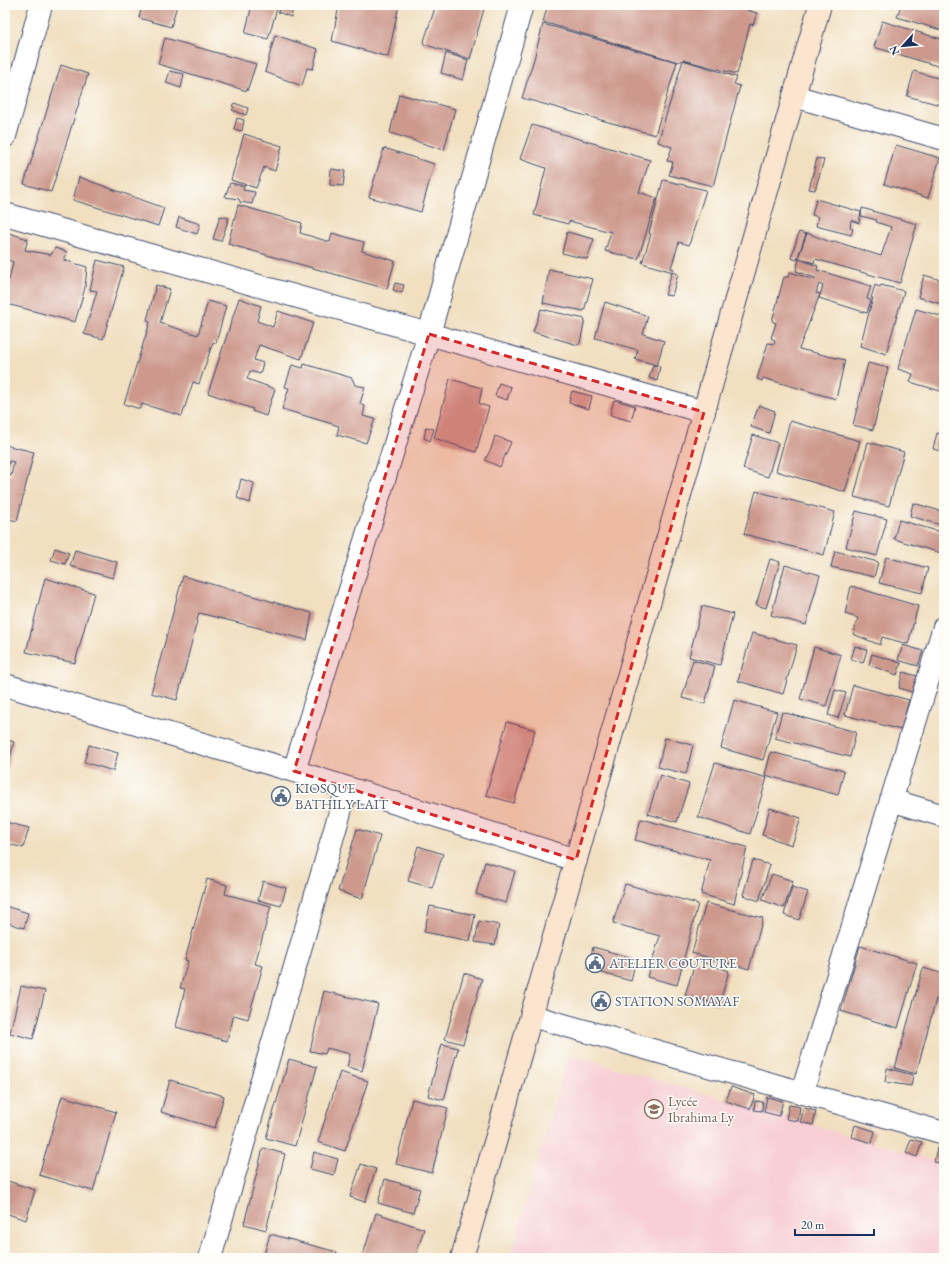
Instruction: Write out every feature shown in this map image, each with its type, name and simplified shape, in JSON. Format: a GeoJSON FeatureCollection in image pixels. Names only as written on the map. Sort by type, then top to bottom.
{"type":"FeatureCollection","features":[{"type":"Feature","properties":{"kind":"main road"},"geometry":{"type":"LineString","coordinates":[[462,1258],[820,5]]}},
{"type":"Feature","properties":{"kind":"street"},"geometry":{"type":"LineString","coordinates":[[5,136],[41,5]]}},
{"type":"Feature","properties":{"kind":"street"},"geometry":{"type":"LineString","coordinates":[[294,771],[429,334],[522,5]]}},
{"type":"Feature","properties":{"kind":"street"},"geometry":{"type":"LineString","coordinates":[[794,96],[944,139]]}},
{"type":"Feature","properties":{"kind":"street"},"geometry":{"type":"LineString","coordinates":[[5,214],[704,412]]}},
{"type":"Feature","properties":{"kind":"street"},"geometry":{"type":"LineString","coordinates":[[802,1093],[944,627]]}},
{"type":"Feature","properties":{"kind":"street"},"geometry":{"type":"LineString","coordinates":[[5,685],[294,771],[576,860]]}},
{"type":"Feature","properties":{"kind":"street"},"geometry":{"type":"LineString","coordinates":[[210,1258],[347,788]]}},
{"type":"Feature","properties":{"kind":"street"},"geometry":{"type":"LineString","coordinates":[[891,800],[944,816]]}},
{"type":"Feature","properties":{"kind":"street"},"geometry":{"type":"LineString","coordinates":[[532,1016],[944,1133]]}},
{"type":"Feature","properties":{"kind":"highlighted area"},"geometry":{"type":"Polygon","coordinates":[[[429,334],[704,412],[576,860],[294,771],[429,334]]]}},
{"type":"Feature","properties":{"kind":"shaded area","name":"Lycée Ibrahima Ly"},"geometry":{"type":"Polygon","coordinates":[[[568,1054],[944,1163],[944,1258],[510,1258],[568,1054]]]}},
{"type":"Feature","properties":{"kind":"building"},"geometry":{"type":"Polygon","coordinates":[[[142,5],[177,5],[171,27],[139,18],[142,5]]]}},
{"type":"Feature","properties":{"kind":"building"},"geometry":{"type":"Polygon","coordinates":[[[252,5],[278,5],[268,39],[245,33],[252,5]]]}},
{"type":"Feature","properties":{"kind":"building"},"geometry":{"type":"Polygon","coordinates":[[[280,5],[294,5],[291,17],[278,12],[280,5]]]}},
{"type":"Feature","properties":{"kind":"building"},"geometry":{"type":"Polygon","coordinates":[[[339,5],[399,5],[388,57],[332,41],[339,5]]]}},
{"type":"Feature","properties":{"kind":"building"},"geometry":{"type":"Polygon","coordinates":[[[436,5],[485,5],[470,59],[423,44],[436,5]]]}},
{"type":"Feature","properties":{"kind":"building"},"geometry":{"type":"Polygon","coordinates":[[[548,5],[748,5],[747,10],[757,13],[753,25],[750,24],[737,74],[683,60],[678,62],[543,22],[548,5]]]}},
{"type":"Feature","properties":{"kind":"building"},"geometry":{"type":"Polygon","coordinates":[[[901,5],[931,5],[944,9],[944,31],[897,17],[901,5]]]}},
{"type":"Feature","properties":{"kind":"building"},"geometry":{"type":"Polygon","coordinates":[[[882,21],[944,40],[944,68],[874,47],[882,21]]]}},
{"type":"Feature","properties":{"kind":"building"},"geometry":{"type":"Polygon","coordinates":[[[543,24],[677,62],[655,135],[522,98],[543,24]]]}},
{"type":"Feature","properties":{"kind":"building"},"geometry":{"type":"Polygon","coordinates":[[[275,35],[318,49],[313,69],[307,68],[302,86],[265,72],[275,35]]]}},
{"type":"Feature","properties":{"kind":"building"},"geometry":{"type":"Polygon","coordinates":[[[165,38],[256,64],[247,91],[158,64],[165,38]]]}},
{"type":"Feature","properties":{"kind":"building"},"geometry":{"type":"Polygon","coordinates":[[[446,53],[468,60],[463,80],[441,73],[446,53]]]}},
{"type":"Feature","properties":{"kind":"building"},"geometry":{"type":"Polygon","coordinates":[[[683,60],[737,77],[734,84],[740,86],[713,186],[669,175],[673,162],[667,161],[672,147],[658,142],[683,60]]]}},
{"type":"Feature","properties":{"kind":"building"},"geometry":{"type":"Polygon","coordinates":[[[61,65],[88,74],[51,192],[24,184],[61,65]]]}},
{"type":"Feature","properties":{"kind":"building"},"geometry":{"type":"Polygon","coordinates":[[[170,71],[184,74],[181,88],[166,83],[170,71]]]}},
{"type":"Feature","properties":{"kind":"building"},"geometry":{"type":"Polygon","coordinates":[[[914,71],[944,80],[944,106],[907,96],[914,71]]]}},
{"type":"Feature","properties":{"kind":"building"},"geometry":{"type":"Polygon","coordinates":[[[399,94],[455,109],[444,150],[390,133],[399,94]]]}},
{"type":"Feature","properties":{"kind":"building"},"geometry":{"type":"Polygon","coordinates":[[[234,103],[248,108],[246,115],[232,110],[234,103]]]}},
{"type":"Feature","properties":{"kind":"building"},"geometry":{"type":"Polygon","coordinates":[[[237,118],[244,120],[242,131],[234,129],[237,118]]]}},
{"type":"Feature","properties":{"kind":"building"},"geometry":{"type":"Polygon","coordinates":[[[532,125],[650,160],[639,192],[657,198],[638,259],[605,251],[611,232],[569,221],[568,224],[534,215],[546,168],[520,159],[532,125]]]}},
{"type":"Feature","properties":{"kind":"building"},"geometry":{"type":"Polygon","coordinates":[[[244,134],[282,146],[275,171],[264,167],[256,188],[231,180],[244,134]]]}},
{"type":"Feature","properties":{"kind":"building"},"geometry":{"type":"Polygon","coordinates":[[[896,145],[940,158],[928,198],[884,184],[896,145]]]}},
{"type":"Feature","properties":{"kind":"building"},"geometry":{"type":"Polygon","coordinates":[[[384,148],[434,164],[421,212],[369,197],[384,148]]]}},
{"type":"Feature","properties":{"kind":"building"},"geometry":{"type":"Polygon","coordinates":[[[817,158],[824,160],[815,190],[809,189],[817,158]]]}},
{"type":"Feature","properties":{"kind":"building"},"geometry":{"type":"Polygon","coordinates":[[[331,169],[345,171],[343,186],[330,185],[331,169]]]}},
{"type":"Feature","properties":{"kind":"building"},"geometry":{"type":"Polygon","coordinates":[[[79,177],[164,208],[158,226],[73,200],[79,177]]]}},
{"type":"Feature","properties":{"kind":"building"},"geometry":{"type":"Polygon","coordinates":[[[663,180],[706,190],[689,245],[679,242],[671,268],[674,269],[673,272],[642,263],[651,234],[649,233],[663,180]]]}},
{"type":"Feature","properties":{"kind":"building"},"geometry":{"type":"Polygon","coordinates":[[[230,183],[244,186],[243,190],[255,192],[252,204],[240,202],[239,199],[225,197],[230,183]]]}},
{"type":"Feature","properties":{"kind":"building"},"geometry":{"type":"Polygon","coordinates":[[[816,199],[861,212],[859,223],[851,220],[850,228],[853,229],[851,235],[816,226],[818,217],[812,215],[816,199]]]}},
{"type":"Feature","properties":{"kind":"building"},"geometry":{"type":"Polygon","coordinates":[[[238,205],[302,223],[300,233],[330,242],[332,233],[364,242],[362,251],[395,261],[387,289],[228,244],[238,205]]]}},
{"type":"Feature","properties":{"kind":"building"},"geometry":{"type":"Polygon","coordinates":[[[862,208],[917,224],[900,283],[815,259],[814,263],[798,258],[807,233],[833,243],[834,241],[881,256],[891,227],[876,222],[877,220],[861,216],[862,208]]]}},
{"type":"Feature","properties":{"kind":"building"},"geometry":{"type":"Polygon","coordinates":[[[220,216],[229,218],[221,241],[213,239],[220,216]]]}},
{"type":"Feature","properties":{"kind":"building"},"geometry":{"type":"Polygon","coordinates":[[[179,217],[200,224],[197,234],[176,227],[179,217]]]}},
{"type":"Feature","properties":{"kind":"building"},"geometry":{"type":"Polygon","coordinates":[[[567,232],[594,239],[587,259],[562,253],[567,232]]]}},
{"type":"Feature","properties":{"kind":"building"},"geometry":{"type":"Polygon","coordinates":[[[799,232],[806,234],[797,260],[791,258],[799,232]]]}},
{"type":"Feature","properties":{"kind":"building"},"geometry":{"type":"Polygon","coordinates":[[[9,233],[28,239],[25,250],[51,255],[55,248],[67,252],[64,260],[87,267],[85,288],[75,322],[7,304],[7,301],[5,300],[5,278],[9,280],[13,262],[5,259],[9,233]]]}},
{"type":"Feature","properties":{"kind":"building"},"geometry":{"type":"Polygon","coordinates":[[[799,259],[818,266],[817,270],[871,286],[867,299],[871,300],[867,313],[819,298],[823,286],[819,284],[816,293],[820,294],[799,349],[845,360],[836,399],[763,378],[762,381],[757,379],[768,343],[774,344],[775,340],[771,338],[776,323],[772,321],[784,277],[788,277],[790,272],[815,280],[815,278],[796,271],[799,259]]]}},
{"type":"Feature","properties":{"kind":"building"},"geometry":{"type":"Polygon","coordinates":[[[97,260],[124,267],[103,339],[84,334],[97,291],[90,290],[97,260]]]}},
{"type":"Feature","properties":{"kind":"building"},"geometry":{"type":"Polygon","coordinates":[[[549,269],[593,279],[584,311],[543,303],[549,269]]]}},
{"type":"Feature","properties":{"kind":"building"},"geometry":{"type":"Polygon","coordinates":[[[672,272],[678,274],[672,296],[665,295],[672,272]]]}},
{"type":"Feature","properties":{"kind":"building"},"geometry":{"type":"Polygon","coordinates":[[[924,275],[944,281],[944,305],[918,297],[924,275]]]}},
{"type":"Feature","properties":{"kind":"building"},"geometry":{"type":"Polygon","coordinates":[[[395,283],[404,285],[402,293],[393,290],[395,283]]]}},
{"type":"Feature","properties":{"kind":"building"},"geometry":{"type":"Polygon","coordinates":[[[156,285],[170,289],[160,323],[198,335],[208,301],[226,306],[216,343],[213,342],[199,384],[193,382],[182,416],[142,404],[140,409],[124,404],[150,322],[147,320],[156,285]]]}},
{"type":"Feature","properties":{"kind":"building"},"geometry":{"type":"Polygon","coordinates":[[[875,285],[880,287],[881,285],[904,291],[886,354],[860,346],[875,285]]]}},
{"type":"Feature","properties":{"kind":"building"},"geometry":{"type":"Polygon","coordinates":[[[239,298],[261,306],[257,321],[273,327],[278,311],[313,323],[301,359],[259,345],[254,360],[263,363],[260,374],[250,371],[247,379],[275,389],[266,416],[252,411],[253,409],[208,393],[239,298]]]}},
{"type":"Feature","properties":{"kind":"building"},"geometry":{"type":"Polygon","coordinates":[[[605,302],[648,316],[643,334],[664,341],[657,365],[635,359],[638,350],[595,338],[605,302]]]}},
{"type":"Feature","properties":{"kind":"building"},"geometry":{"type":"Polygon","coordinates":[[[541,309],[585,319],[580,343],[578,345],[533,332],[541,309]]]}},
{"type":"Feature","properties":{"kind":"building"},"geometry":{"type":"Polygon","coordinates":[[[916,309],[944,317],[944,392],[910,382],[913,374],[898,369],[916,309]]]}},
{"type":"Feature","properties":{"kind":"building"},"geometry":{"type":"Polygon","coordinates":[[[868,363],[888,368],[873,430],[853,425],[868,363]]]}},
{"type":"Feature","properties":{"kind":"building"},"geometry":{"type":"Polygon","coordinates":[[[304,364],[352,378],[355,385],[365,387],[360,404],[365,406],[363,416],[375,419],[366,443],[337,435],[339,426],[282,409],[289,388],[285,387],[292,365],[303,368],[304,364]]]}},
{"type":"Feature","properties":{"kind":"building"},"geometry":{"type":"Polygon","coordinates":[[[653,365],[660,367],[657,381],[649,378],[653,365]]]}},
{"type":"Feature","properties":{"kind":"building"},"geometry":{"type":"Polygon","coordinates":[[[450,379],[482,388],[479,404],[489,407],[476,452],[434,438],[450,379]]]}},
{"type":"Feature","properties":{"kind":"building"},"geometry":{"type":"Polygon","coordinates":[[[499,383],[511,387],[507,400],[495,396],[499,383]]]}},
{"type":"Feature","properties":{"kind":"building"},"geometry":{"type":"Polygon","coordinates":[[[572,391],[592,396],[589,409],[569,403],[572,391]]]}},
{"type":"Feature","properties":{"kind":"building"},"geometry":{"type":"Polygon","coordinates":[[[614,400],[635,406],[631,421],[610,415],[614,400]]]}},
{"type":"Feature","properties":{"kind":"building"},"geometry":{"type":"Polygon","coordinates":[[[759,405],[775,411],[769,433],[751,427],[759,405]]]}},
{"type":"Feature","properties":{"kind":"building"},"geometry":{"type":"Polygon","coordinates":[[[790,421],[860,441],[845,492],[776,471],[790,421]]]}},
{"type":"Feature","properties":{"kind":"building"},"geometry":{"type":"Polygon","coordinates":[[[426,427],[434,429],[430,441],[424,438],[426,427]]]}},
{"type":"Feature","properties":{"kind":"building"},"geometry":{"type":"Polygon","coordinates":[[[937,433],[944,435],[944,452],[933,449],[937,433]]]}},
{"type":"Feature","properties":{"kind":"building"},"geometry":{"type":"Polygon","coordinates":[[[753,435],[778,443],[768,477],[743,469],[753,435]]]}},
{"type":"Feature","properties":{"kind":"building"},"geometry":{"type":"Polygon","coordinates":[[[495,436],[511,442],[500,467],[485,460],[491,449],[495,436]]]}},
{"type":"Feature","properties":{"kind":"building"},"geometry":{"type":"Polygon","coordinates":[[[868,442],[904,452],[889,506],[854,497],[868,442]]]}},
{"type":"Feature","properties":{"kind":"building"},"geometry":{"type":"Polygon","coordinates":[[[5,445],[34,452],[17,521],[5,518],[5,474],[11,476],[14,462],[9,461],[8,468],[5,467],[5,445]]]}},
{"type":"Feature","properties":{"kind":"building"},"geometry":{"type":"Polygon","coordinates":[[[241,479],[254,483],[250,503],[237,498],[241,479]]]}},
{"type":"Feature","properties":{"kind":"building"},"geometry":{"type":"Polygon","coordinates":[[[756,491],[835,512],[824,555],[744,534],[756,491]]]}},
{"type":"Feature","properties":{"kind":"building"},"geometry":{"type":"Polygon","coordinates":[[[913,503],[944,512],[944,526],[910,516],[913,503]]]}},
{"type":"Feature","properties":{"kind":"building"},"geometry":{"type":"Polygon","coordinates":[[[856,511],[887,519],[877,556],[846,547],[856,511]]]}},
{"type":"Feature","properties":{"kind":"building"},"geometry":{"type":"Polygon","coordinates":[[[899,520],[944,533],[944,554],[894,539],[899,520]]]}},
{"type":"Feature","properties":{"kind":"building"},"geometry":{"type":"Polygon","coordinates":[[[55,548],[69,553],[65,564],[51,560],[55,548]]]}},
{"type":"Feature","properties":{"kind":"building"},"geometry":{"type":"Polygon","coordinates":[[[75,550],[117,562],[113,578],[70,566],[75,550]]]}},
{"type":"Feature","properties":{"kind":"building"},"geometry":{"type":"Polygon","coordinates":[[[835,551],[878,562],[874,577],[831,567],[835,551]]]}},
{"type":"Feature","properties":{"kind":"building"},"geometry":{"type":"Polygon","coordinates":[[[886,557],[928,568],[922,593],[879,583],[886,557]]]}},
{"type":"Feature","properties":{"kind":"building"},"geometry":{"type":"Polygon","coordinates":[[[770,559],[780,562],[766,608],[756,605],[770,559]]]}},
{"type":"Feature","properties":{"kind":"building"},"geometry":{"type":"Polygon","coordinates":[[[785,565],[820,575],[806,625],[771,615],[785,565]]]}},
{"type":"Feature","properties":{"kind":"building"},"geometry":{"type":"Polygon","coordinates":[[[183,576],[312,613],[307,640],[199,613],[177,700],[151,693],[183,576]]]}},
{"type":"Feature","properties":{"kind":"building"},"geometry":{"type":"Polygon","coordinates":[[[45,578],[94,593],[75,663],[26,652],[45,578]]]}},
{"type":"Feature","properties":{"kind":"building"},"geometry":{"type":"Polygon","coordinates":[[[851,586],[918,606],[908,644],[882,637],[880,645],[853,634],[858,618],[845,614],[851,586]]]}},
{"type":"Feature","properties":{"kind":"building"},"geometry":{"type":"Polygon","coordinates":[[[702,606],[733,614],[720,665],[689,657],[702,606]]]}},
{"type":"Feature","properties":{"kind":"building"},"geometry":{"type":"Polygon","coordinates":[[[752,633],[797,645],[783,694],[738,681],[752,633]]]}},
{"type":"Feature","properties":{"kind":"building"},"geometry":{"type":"Polygon","coordinates":[[[903,645],[923,651],[918,666],[898,660],[903,645]]]}},
{"type":"Feature","properties":{"kind":"building"},"geometry":{"type":"Polygon","coordinates":[[[855,646],[867,650],[863,663],[851,659],[855,646]]]}},
{"type":"Feature","properties":{"kind":"building"},"geometry":{"type":"Polygon","coordinates":[[[814,647],[841,655],[826,706],[800,699],[814,647]]]}},
{"type":"Feature","properties":{"kind":"building"},"geometry":{"type":"Polygon","coordinates":[[[872,654],[901,663],[897,675],[869,665],[872,654]]]}},
{"type":"Feature","properties":{"kind":"building"},"geometry":{"type":"Polygon","coordinates":[[[693,660],[715,666],[705,704],[682,698],[693,660]]]}},
{"type":"Feature","properties":{"kind":"building"},"geometry":{"type":"Polygon","coordinates":[[[903,672],[917,676],[912,692],[899,688],[903,672]]]}},
{"type":"Feature","properties":{"kind":"building"},"geometry":{"type":"Polygon","coordinates":[[[853,685],[909,700],[901,730],[845,715],[853,685]]]}},
{"type":"Feature","properties":{"kind":"building"},"geometry":{"type":"Polygon","coordinates":[[[835,690],[846,693],[838,718],[828,715],[835,690]]]}},
{"type":"Feature","properties":{"kind":"building"},"geometry":{"type":"Polygon","coordinates":[[[734,700],[777,712],[763,760],[721,748],[734,700]]]}},
{"type":"Feature","properties":{"kind":"building"},"geometry":{"type":"Polygon","coordinates":[[[782,712],[856,732],[850,757],[775,738],[782,712]]]}},
{"type":"Feature","properties":{"kind":"building"},"geometry":{"type":"Polygon","coordinates":[[[507,722],[535,730],[514,803],[486,795],[507,722]]]}},
{"type":"Feature","properties":{"kind":"building"},"geometry":{"type":"Polygon","coordinates":[[[665,738],[693,745],[686,774],[658,767],[665,738]]]}},
{"type":"Feature","properties":{"kind":"building"},"geometry":{"type":"Polygon","coordinates":[[[5,739],[14,742],[6,774],[5,774],[5,739]]]}},
{"type":"Feature","properties":{"kind":"building"},"geometry":{"type":"Polygon","coordinates":[[[89,745],[118,753],[113,771],[84,762],[89,745]]]}},
{"type":"Feature","properties":{"kind":"building"},"geometry":{"type":"Polygon","coordinates":[[[771,752],[844,771],[838,795],[765,775],[771,752]]]}},
{"type":"Feature","properties":{"kind":"building"},"geometry":{"type":"Polygon","coordinates":[[[715,763],[767,778],[750,834],[698,817],[715,763]]]}},
{"type":"Feature","properties":{"kind":"building"},"geometry":{"type":"Polygon","coordinates":[[[660,775],[689,784],[677,822],[648,814],[660,775]]]}},
{"type":"Feature","properties":{"kind":"building"},"geometry":{"type":"Polygon","coordinates":[[[770,808],[801,818],[792,845],[762,835],[770,808]]]}},
{"type":"Feature","properties":{"kind":"building"},"geometry":{"type":"Polygon","coordinates":[[[641,819],[747,847],[734,904],[701,894],[710,860],[635,840],[641,819]]]}},
{"type":"Feature","properties":{"kind":"building"},"geometry":{"type":"Polygon","coordinates":[[[5,822],[29,828],[23,848],[5,843],[5,822]]]}},
{"type":"Feature","properties":{"kind":"building"},"geometry":{"type":"Polygon","coordinates":[[[357,829],[380,836],[362,899],[338,891],[357,829]]]}},
{"type":"Feature","properties":{"kind":"building"},"geometry":{"type":"Polygon","coordinates":[[[418,846],[443,854],[432,888],[408,881],[418,846]]]}},
{"type":"Feature","properties":{"kind":"building"},"geometry":{"type":"Polygon","coordinates":[[[753,860],[770,865],[759,901],[743,895],[753,860]]]}},
{"type":"Feature","properties":{"kind":"building"},"geometry":{"type":"Polygon","coordinates":[[[485,862],[515,871],[506,903],[476,894],[485,862]]]}},
{"type":"Feature","properties":{"kind":"building"},"geometry":{"type":"Polygon","coordinates":[[[772,874],[793,881],[784,908],[762,900],[772,874]]]}},
{"type":"Feature","properties":{"kind":"building"},"geometry":{"type":"Polygon","coordinates":[[[207,879],[227,885],[225,894],[271,906],[255,964],[263,966],[248,1019],[234,1015],[227,1041],[176,1027],[185,989],[180,988],[188,961],[185,960],[207,879]]]}},
{"type":"Feature","properties":{"kind":"building"},"geometry":{"type":"Polygon","coordinates":[[[263,881],[286,888],[281,906],[258,900],[263,881]]]}},
{"type":"Feature","properties":{"kind":"building"},"geometry":{"type":"Polygon","coordinates":[[[625,884],[698,904],[677,985],[647,977],[660,936],[613,923],[625,884]]]}},
{"type":"Feature","properties":{"kind":"building"},"geometry":{"type":"Polygon","coordinates":[[[792,887],[808,892],[799,920],[784,915],[792,887]]]}},
{"type":"Feature","properties":{"kind":"building"},"geometry":{"type":"Polygon","coordinates":[[[706,903],[763,918],[749,969],[692,953],[706,903]]]}},
{"type":"Feature","properties":{"kind":"building"},"geometry":{"type":"Polygon","coordinates":[[[5,906],[28,913],[24,928],[5,922],[5,906]]]}},
{"type":"Feature","properties":{"kind":"building"},"geometry":{"type":"Polygon","coordinates":[[[430,906],[475,915],[470,941],[424,932],[430,906]]]}},
{"type":"Feature","properties":{"kind":"building"},"geometry":{"type":"Polygon","coordinates":[[[479,921],[499,925],[495,945],[475,942],[479,921]]]}},
{"type":"Feature","properties":{"kind":"building"},"geometry":{"type":"Polygon","coordinates":[[[860,946],[917,963],[898,1028],[841,1011],[860,946]]]}},
{"type":"Feature","properties":{"kind":"building"},"geometry":{"type":"Polygon","coordinates":[[[593,947],[636,959],[631,981],[588,969],[593,947]]]}},
{"type":"Feature","properties":{"kind":"building"},"geometry":{"type":"Polygon","coordinates":[[[696,960],[729,971],[719,1005],[685,995],[696,960]]]}},
{"type":"Feature","properties":{"kind":"building"},"geometry":{"type":"Polygon","coordinates":[[[923,968],[944,974],[944,1001],[936,999],[916,1074],[895,1068],[923,968]]]}},
{"type":"Feature","properties":{"kind":"building"},"geometry":{"type":"Polygon","coordinates":[[[464,973],[482,979],[463,1044],[445,1039],[464,973]]]}},
{"type":"Feature","properties":{"kind":"building"},"geometry":{"type":"Polygon","coordinates":[[[21,986],[45,991],[33,1039],[10,1033],[21,986]]]}},
{"type":"Feature","properties":{"kind":"building"},"geometry":{"type":"Polygon","coordinates":[[[5,988],[9,989],[6,1002],[5,1002],[5,988]]]}},
{"type":"Feature","properties":{"kind":"building"},"geometry":{"type":"Polygon","coordinates":[[[324,991],[378,1004],[362,1071],[347,1067],[350,1054],[327,1048],[325,1054],[310,1051],[324,991]]]}},
{"type":"Feature","properties":{"kind":"building"},"geometry":{"type":"Polygon","coordinates":[[[442,1044],[458,1048],[444,1100],[428,1096],[442,1044]]]}},
{"type":"Feature","properties":{"kind":"building"},"geometry":{"type":"Polygon","coordinates":[[[289,1059],[317,1067],[295,1146],[266,1138],[289,1059]]]}},
{"type":"Feature","properties":{"kind":"building"},"geometry":{"type":"Polygon","coordinates":[[[887,1068],[913,1075],[911,1086],[885,1082],[887,1068]]]}},
{"type":"Feature","properties":{"kind":"building"},"geometry":{"type":"Polygon","coordinates":[[[340,1072],[368,1081],[345,1151],[318,1142],[340,1072]]]}},
{"type":"Feature","properties":{"kind":"building"},"geometry":{"type":"Polygon","coordinates":[[[170,1080],[224,1096],[215,1128],[161,1112],[170,1080]]]}},
{"type":"Feature","properties":{"kind":"building"},"geometry":{"type":"Polygon","coordinates":[[[731,1087],[755,1095],[750,1109],[726,1101],[731,1087]]]}},
{"type":"Feature","properties":{"kind":"building"},"geometry":{"type":"Polygon","coordinates":[[[62,1096],[116,1112],[93,1191],[39,1175],[62,1096]]]}},
{"type":"Feature","properties":{"kind":"building"},"geometry":{"type":"Polygon","coordinates":[[[767,1097],[783,1101],[779,1116],[764,1112],[767,1097]]]}},
{"type":"Feature","properties":{"kind":"building"},"geometry":{"type":"Polygon","coordinates":[[[412,1099],[448,1108],[432,1173],[396,1164],[412,1099]]]}},
{"type":"Feature","properties":{"kind":"building"},"geometry":{"type":"Polygon","coordinates":[[[755,1101],[763,1102],[762,1111],[754,1110],[755,1101]]]}},
{"type":"Feature","properties":{"kind":"building"},"geometry":{"type":"Polygon","coordinates":[[[789,1105],[800,1107],[798,1121],[786,1119],[789,1105]]]}},
{"type":"Feature","properties":{"kind":"building"},"geometry":{"type":"Polygon","coordinates":[[[804,1108],[816,1111],[813,1125],[800,1122],[804,1108]]]}},
{"type":"Feature","properties":{"kind":"building"},"geometry":{"type":"Polygon","coordinates":[[[855,1125],[875,1131],[872,1143],[852,1137],[855,1125]]]}},
{"type":"Feature","properties":{"kind":"building"},"geometry":{"type":"Polygon","coordinates":[[[911,1139],[922,1142],[917,1157],[906,1153],[911,1139]]]}},
{"type":"Feature","properties":{"kind":"building"},"geometry":{"type":"Polygon","coordinates":[[[263,1148],[285,1154],[266,1230],[244,1224],[263,1148]]]}},
{"type":"Feature","properties":{"kind":"building"},"geometry":{"type":"Polygon","coordinates":[[[937,1148],[944,1149],[944,1164],[934,1162],[937,1148]]]}},
{"type":"Feature","properties":{"kind":"building"},"geometry":{"type":"Polygon","coordinates":[[[314,1152],[338,1159],[334,1175],[310,1169],[314,1152]]]}},
{"type":"Feature","properties":{"kind":"building"},"geometry":{"type":"Polygon","coordinates":[[[361,1164],[376,1169],[365,1202],[350,1197],[361,1164]]]}},
{"type":"Feature","properties":{"kind":"building"},"geometry":{"type":"Polygon","coordinates":[[[385,1179],[420,1189],[413,1213],[378,1203],[385,1179]]]}},
{"type":"Feature","properties":{"kind":"building"},"geometry":{"type":"Polygon","coordinates":[[[5,1180],[35,1190],[26,1220],[5,1213],[5,1180]]]}},
{"type":"Feature","properties":{"kind":"building"},"geometry":{"type":"Polygon","coordinates":[[[376,1213],[424,1229],[415,1258],[362,1258],[376,1213]]]}},
{"type":"Feature","properties":{"kind":"building"},"geometry":{"type":"Polygon","coordinates":[[[270,1234],[337,1252],[335,1258],[274,1258],[264,1255],[270,1234]]]}},
{"type":"Feature","properties":{"kind":"place","name":"KIOSQUE BATHILY LAIT"},"geometry":{"type":"Point","coordinates":[281,796]}},
{"type":"Feature","properties":{"kind":"place","name":"ATELIER COUTURE"},"geometry":{"type":"Point","coordinates":[595,963]}},
{"type":"Feature","properties":{"kind":"place","name":"STATION SOMAYAF"},"geometry":{"type":"Point","coordinates":[601,1001]}},
{"type":"Feature","properties":{"kind":"place","name":"Lycée Ibrahima Ly"},"geometry":{"type":"Point","coordinates":[654,1109]}}]}
